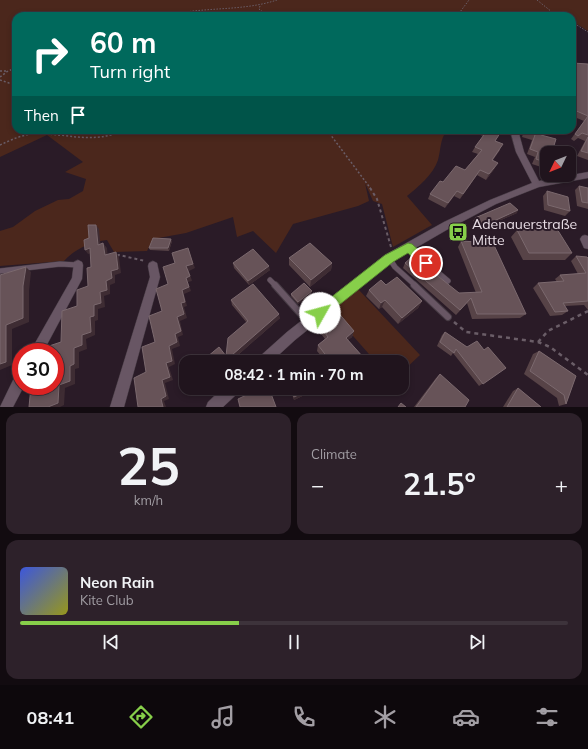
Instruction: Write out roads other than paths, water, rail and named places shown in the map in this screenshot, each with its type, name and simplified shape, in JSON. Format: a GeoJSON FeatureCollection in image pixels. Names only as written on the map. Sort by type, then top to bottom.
{"type":"FeatureCollection","features":[{"type":"Feature","properties":{"kind":"street"},"geometry":{"type":"LineString","coordinates":[[515,134],[524,164],[537,184]]}},
{"type":"Feature","properties":{"kind":"street"},"geometry":{"type":"LineString","coordinates":[[270,355],[308,322],[392,257],[408,247],[493,202],[537,184],[588,176]]}},
{"type":"Feature","properties":{"kind":"street"},"geometry":{"type":"LineString","coordinates":[[41,343],[77,278],[78,265]]}},
{"type":"Feature","properties":{"kind":"street"},"geometry":{"type":"LineString","coordinates":[[117,407],[155,277],[153,266]]}},
{"type":"Feature","properties":{"kind":"street"},"geometry":{"type":"LineString","coordinates":[[6,407],[12,395]]}},
{"type":"Feature","properties":{"kind":"street"},"geometry":{"type":"LineString","coordinates":[[213,407],[226,395]]}},
{"type":"Feature","properties":{"kind":"lane"},"geometry":{"type":"LineString","coordinates":[[408,247],[448,281]]}},
{"type":"Feature","properties":{"kind":"lane"},"geometry":{"type":"LineString","coordinates":[[392,257],[396,267],[448,317]]}},
{"type":"Feature","properties":{"kind":"lane"},"geometry":{"type":"LineString","coordinates":[[0,270],[60,264],[78,265]]}},
{"type":"Feature","properties":{"kind":"lane"},"geometry":{"type":"LineString","coordinates":[[270,280],[308,322]]}},
{"type":"Feature","properties":{"kind":"place","name":"Adenauerstraße Mitte"},"geometry":{"type":"Point","coordinates":[458,232]}}]}
